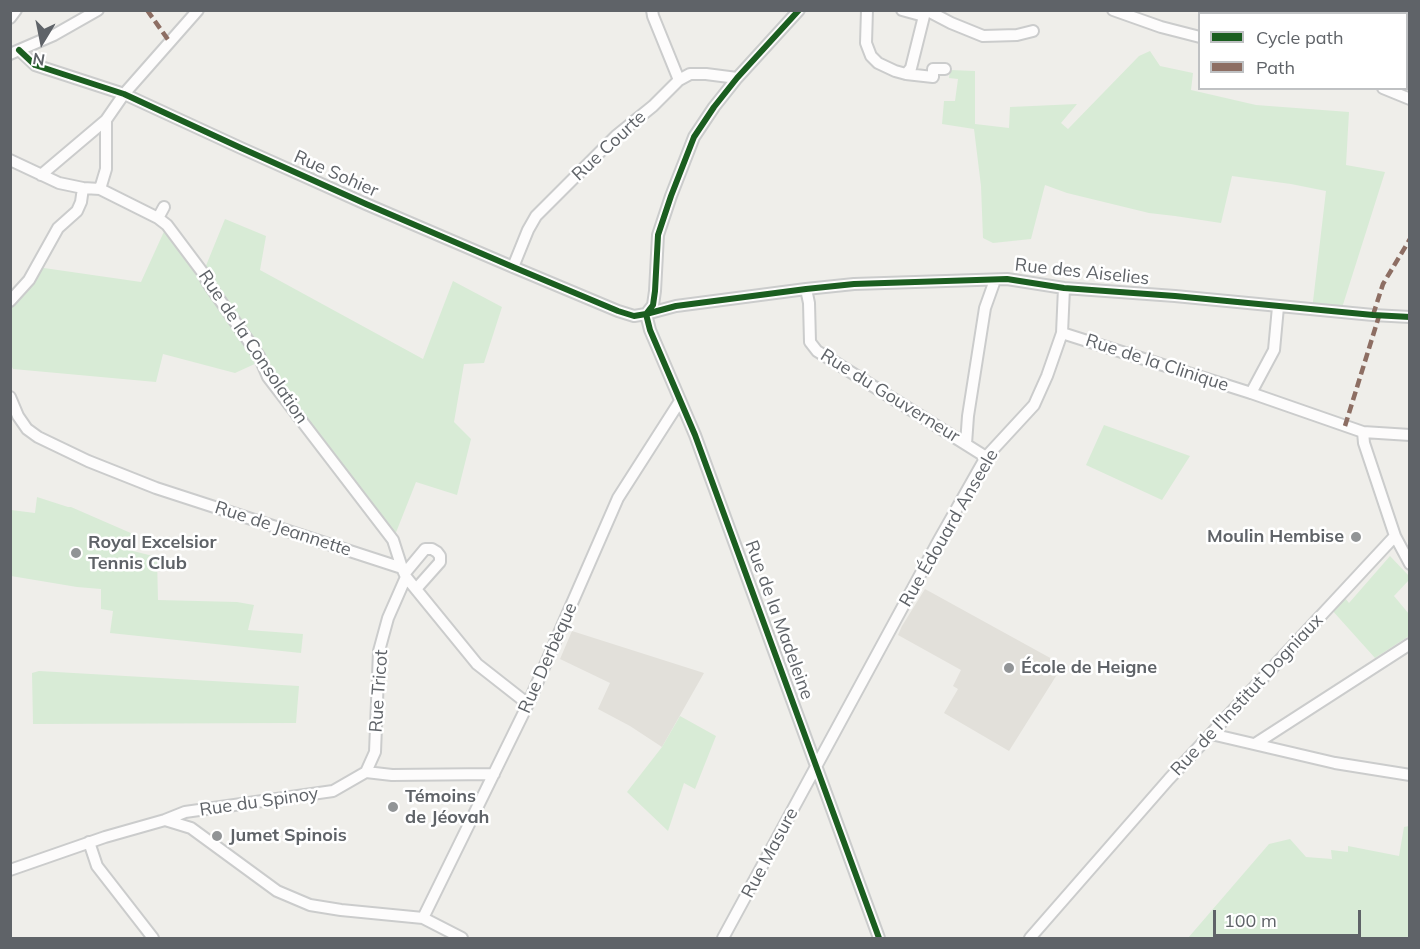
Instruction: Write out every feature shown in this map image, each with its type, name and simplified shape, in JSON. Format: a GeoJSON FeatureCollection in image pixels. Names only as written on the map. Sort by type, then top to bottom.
{"type":"FeatureCollection","features":[{"type":"Feature","properties":{"kind":"street"},"geometry":{"type":"LineString","coordinates":[[10,18],[16,10]]}},
{"type":"Feature","properties":{"kind":"street"},"geometry":{"type":"LineString","coordinates":[[15,52],[54,35],[98,10]]}},
{"type":"Feature","properties":{"kind":"street"},"geometry":{"type":"LineString","coordinates":[[41,175],[106,120],[124,94],[198,10]]}},
{"type":"Feature","properties":{"kind":"street"},"geometry":{"type":"LineString","coordinates":[[652,10],[652,16],[680,80],[690,74],[737,78]]}},
{"type":"Feature","properties":{"kind":"street"},"geometry":{"type":"LineString","coordinates":[[646,314],[653,305],[658,235],[694,137],[737,78],[799,10]]}},
{"type":"Feature","properties":{"kind":"street"},"geometry":{"type":"LineString","coordinates":[[867,10],[866,43],[871,56],[878,63],[906,74],[933,77],[933,69],[945,69]]}},
{"type":"Feature","properties":{"kind":"street"},"geometry":{"type":"LineString","coordinates":[[902,10],[929,12],[982,36],[1033,31]]}},
{"type":"Feature","properties":{"kind":"street"},"geometry":{"type":"LineString","coordinates":[[1113,10],[1161,27],[1198,36]]}},
{"type":"Feature","properties":{"kind":"street"},"geometry":{"type":"LineString","coordinates":[[906,74],[911,68],[929,12]]}},
{"type":"Feature","properties":{"kind":"street","name":"Rue Sohier"},"geometry":{"type":"LineString","coordinates":[[15,52],[35,65],[124,94],[241,148],[618,311],[634,316],[646,314]]}},
{"type":"Feature","properties":{"kind":"street","name":"Rue Courte"},"geometry":{"type":"LineString","coordinates":[[513,267],[536,216],[616,136],[680,80]]}},
{"type":"Feature","properties":{"kind":"street"},"geometry":{"type":"LineString","coordinates":[[1388,90],[1410,99]]}},
{"type":"Feature","properties":{"kind":"street"},"geometry":{"type":"LineString","coordinates":[[100,189],[106,169],[106,120]]}},
{"type":"Feature","properties":{"kind":"street"},"geometry":{"type":"LineString","coordinates":[[10,160],[59,183],[100,189],[158,218],[164,207]]}},
{"type":"Feature","properties":{"kind":"street"},"geometry":{"type":"LineString","coordinates":[[10,301],[29,280],[58,228],[76,213],[81,202],[83,188]]}},
{"type":"Feature","properties":{"kind":"street","name":"Rue de la Consolation"},"geometry":{"type":"LineString","coordinates":[[158,218],[167,225],[203,273],[259,356],[268,377],[393,540],[404,573]]}},
{"type":"Feature","properties":{"kind":"street"},"geometry":{"type":"LineString","coordinates":[[966,444],[968,416],[985,308],[994,280]]}},
{"type":"Feature","properties":{"kind":"street","name":"Rue des Aiselies"},"geometry":{"type":"LineString","coordinates":[[646,314],[676,306],[854,284],[1016,280],[1064,288],[1410,317]]}},
{"type":"Feature","properties":{"kind":"street","name":"Rue Édouard Anseele"},"geometry":{"type":"LineString","coordinates":[[816,767],[986,457],[1034,405],[1062,333],[1064,288]]}},
{"type":"Feature","properties":{"kind":"street","name":"Rue du Gouverneur"},"geometry":{"type":"LineString","coordinates":[[806,289],[810,342],[817,351],[986,457]]}},
{"type":"Feature","properties":{"kind":"street","name":"Rue de la Clinique"},"geometry":{"type":"LineString","coordinates":[[1251,393],[1274,350],[1278,307]]}},
{"type":"Feature","properties":{"kind":"street","name":"Rue de la Madeleine"},"geometry":{"type":"LineString","coordinates":[[646,314],[650,330],[695,435],[879,939]]}},
{"type":"Feature","properties":{"kind":"street","name":"Rue de la Clinique"},"geometry":{"type":"LineString","coordinates":[[1062,333],[1251,393],[1363,432],[1410,435]]}},
{"type":"Feature","properties":{"kind":"street","name":"Rue de Jeannette"},"geometry":{"type":"LineString","coordinates":[[10,397],[21,422],[27,429],[38,437],[88,461],[167,491],[404,573]]}},
{"type":"Feature","properties":{"kind":"street","name":"Rue Derbèque"},"geometry":{"type":"LineString","coordinates":[[423,918],[528,704],[618,498],[680,401]]}},
{"type":"Feature","properties":{"kind":"street"},"geometry":{"type":"LineString","coordinates":[[1363,432],[1364,443],[1395,536],[1410,564]]}},
{"type":"Feature","properties":{"kind":"street","name":"Rue de l'Institut Dogniaux"},"geometry":{"type":"LineString","coordinates":[[1030,939],[1169,779],[1395,536]]}},
{"type":"Feature","properties":{"kind":"street","name":"Rue Tricot"},"geometry":{"type":"LineString","coordinates":[[366,772],[375,752],[379,651],[388,618],[404,573],[425,549],[432,549],[440,556],[440,562],[416,589]]}},
{"type":"Feature","properties":{"kind":"street"},"geometry":{"type":"LineString","coordinates":[[404,573],[477,664],[528,704]]}},
{"type":"Feature","properties":{"kind":"street"},"geometry":{"type":"LineString","coordinates":[[1255,744],[1410,644]]}},
{"type":"Feature","properties":{"kind":"street"},"geometry":{"type":"LineString","coordinates":[[1211,734],[1335,763],[1410,775]]}},
{"type":"Feature","properties":{"kind":"street","name":"Rue Masure"},"geometry":{"type":"LineString","coordinates":[[723,939],[816,767]]}},
{"type":"Feature","properties":{"kind":"street"},"geometry":{"type":"LineString","coordinates":[[366,772],[392,775],[494,774]]}},
{"type":"Feature","properties":{"kind":"street","name":"Rue du Spinoy"},"geometry":{"type":"LineString","coordinates":[[10,870],[185,812],[333,791],[366,772]]}},
{"type":"Feature","properties":{"kind":"street"},"geometry":{"type":"LineString","coordinates":[[165,820],[191,828],[277,891],[310,905],[423,918],[462,939]]}},
{"type":"Feature","properties":{"kind":"street"},"geometry":{"type":"LineString","coordinates":[[89,842],[97,866],[153,939]]}},
{"type":"Feature","properties":{"kind":"shaded area","name":"École de Heigne"},"geometry":{"type":"Polygon","coordinates":[[[925,589],[1063,665],[1009,751],[944,713],[958,689],[953,686],[961,670],[898,635],[925,589]]]}},
{"type":"Feature","properties":{"kind":"shaded area"},"geometry":{"type":"Polygon","coordinates":[[[572,631],[704,673],[662,747],[598,709],[610,683],[560,659],[572,631]]]}},
{"type":"Feature","properties":{"kind":"green space"},"geometry":{"type":"Polygon","coordinates":[[[1150,51],[1160,66],[1193,73],[1191,90],[1256,105],[1349,112],[1346,165],[1385,172],[1341,311],[1312,310],[1326,191],[1232,176],[1221,223],[1149,213],[1067,193],[1045,185],[1031,239],[993,243],[983,238],[981,186],[974,129],[942,124],[944,101],[955,101],[958,79],[949,78],[950,70],[975,71],[975,124],[1009,128],[1010,107],[1077,104],[1061,123],[1068,129],[1139,56],[1150,51]]]}},
{"type":"Feature","properties":{"kind":"green space"},"geometry":{"type":"Polygon","coordinates":[[[225,219],[266,236],[260,270],[423,359],[453,281],[502,307],[484,363],[464,364],[454,422],[471,439],[457,495],[416,482],[393,540],[259,362],[235,373],[163,354],[156,382],[13,369],[11,365],[11,297],[37,267],[141,282],[167,225],[203,273],[225,219]]]}},
{"type":"Feature","properties":{"kind":"green space"},"geometry":{"type":"Polygon","coordinates":[[[1104,425],[1190,456],[1162,500],[1086,465],[1104,425]]]}},
{"type":"Feature","properties":{"kind":"green space","name":"Royal Excelsior Tennis Club"},"geometry":{"type":"Polygon","coordinates":[[[37,497],[71,507],[133,534],[129,550],[157,557],[158,600],[237,602],[254,605],[248,630],[303,634],[301,653],[110,633],[113,611],[101,609],[101,589],[11,576],[11,510],[35,513],[37,497]]]}},
{"type":"Feature","properties":{"kind":"green space"},"geometry":{"type":"Polygon","coordinates":[[[1390,556],[1409,576],[1409,580],[1394,596],[1409,614],[1409,636],[1375,658],[1331,609],[1345,598],[1349,603],[1390,556]]]}},
{"type":"Feature","properties":{"kind":"green space"},"geometry":{"type":"Polygon","coordinates":[[[39,671],[299,686],[296,723],[33,724],[32,673],[39,671]]]}},
{"type":"Feature","properties":{"kind":"green space"},"geometry":{"type":"Polygon","coordinates":[[[680,716],[716,736],[695,789],[684,783],[668,831],[627,792],[662,747],[680,716]]]}},
{"type":"Feature","properties":{"kind":"green space"},"geometry":{"type":"Polygon","coordinates":[[[1409,826],[1409,938],[1188,938],[1269,844],[1290,839],[1306,857],[1332,859],[1331,850],[1348,852],[1348,846],[1399,856],[1404,827],[1409,826]]]}},
{"type":"Feature","properties":{"kind":"marked path"},"geometry":{"type":"LineString","coordinates":[[147,10],[169,41]]}},
{"type":"Feature","properties":{"kind":"marked path"},"geometry":{"type":"LineString","coordinates":[[1373,315],[1383,284],[1410,239]]}},
{"type":"Feature","properties":{"kind":"marked path"},"geometry":{"type":"LineString","coordinates":[[1345,426],[1379,316]]}},
{"type":"Feature","properties":{"kind":"cycle path"},"geometry":{"type":"LineString","coordinates":[[646,314],[653,305],[658,235],[694,137],[737,78],[799,10]]}},
{"type":"Feature","properties":{"kind":"cycle path"},"geometry":{"type":"LineString","coordinates":[[19,50],[35,65],[124,94],[366,204],[634,316],[676,306],[854,284],[1007,279],[1064,288],[1410,317]]}},
{"type":"Feature","properties":{"kind":"cycle path"},"geometry":{"type":"LineString","coordinates":[[646,314],[650,330],[695,435],[879,938]]}},
{"type":"Feature","properties":{"kind":"place","name":"Moulin Hembise"},"geometry":{"type":"Point","coordinates":[1356,537]}},
{"type":"Feature","properties":{"kind":"place","name":"Royal Excelsior Tennis Club"},"geometry":{"type":"Point","coordinates":[76,553]}},
{"type":"Feature","properties":{"kind":"place","name":"École de Heigne"},"geometry":{"type":"Point","coordinates":[1009,668]}},
{"type":"Feature","properties":{"kind":"place","name":"Témoins de Jéovah"},"geometry":{"type":"Point","coordinates":[393,807]}},
{"type":"Feature","properties":{"kind":"place","name":"Jumet Spinois"},"geometry":{"type":"Point","coordinates":[217,836]}}]}
